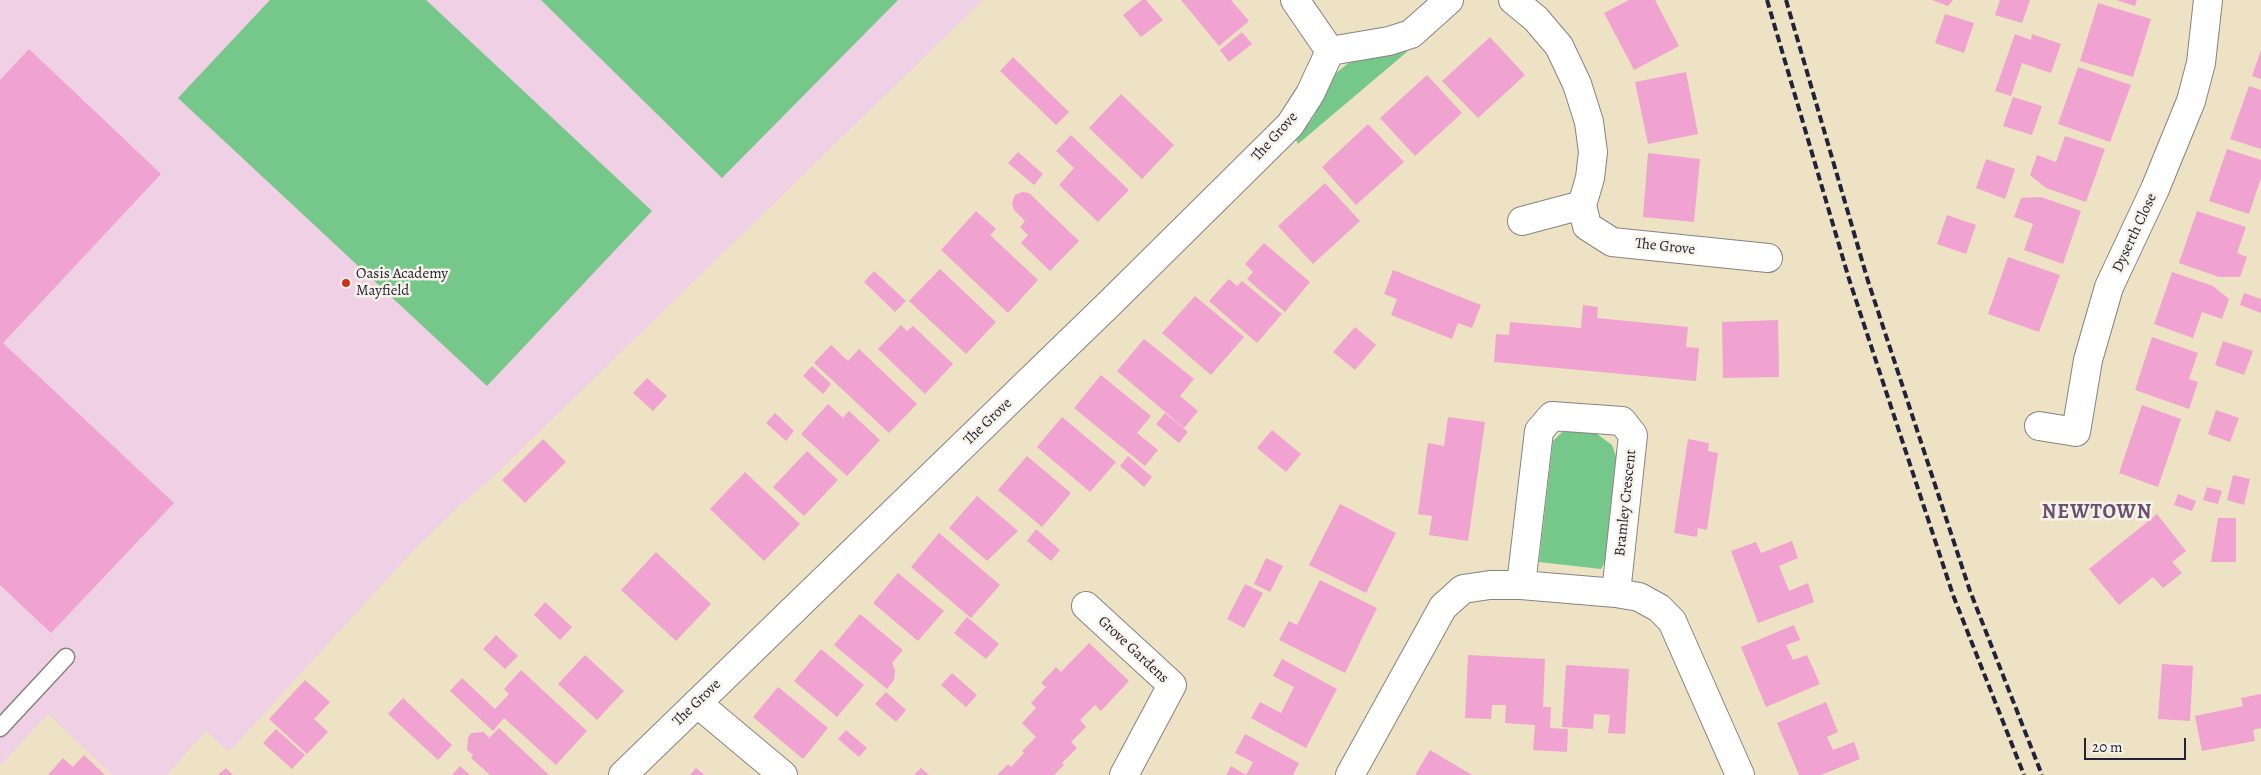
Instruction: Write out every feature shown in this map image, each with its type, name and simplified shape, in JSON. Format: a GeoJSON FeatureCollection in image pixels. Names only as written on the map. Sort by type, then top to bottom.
{"type":"FeatureCollection","features":[{"type":"Feature","properties":{"kind":"street"},"geometry":{"type":"LineString","coordinates":[[1295,0],[1330,51],[1389,41],[1411,34],[1449,0]]}},
{"type":"Feature","properties":{"kind":"street"},"geometry":{"type":"LineString","coordinates":[[1513,0],[1536,18],[1559,46],[1577,84],[1589,122],[1593,152],[1590,178],[1582,205],[1522,221]]}},
{"type":"Feature","properties":{"kind":"street","name":"Dyserth Close"},"geometry":{"type":"LineString","coordinates":[[2038,426],[2076,432],[2088,360],[2109,287],[2155,189],[2191,101],[2201,64],[2208,0]]}},
{"type":"Feature","properties":{"kind":"street","name":"The Grove"},"geometry":{"type":"LineString","coordinates":[[623,775],[1111,302],[1290,125],[1310,94],[1330,51]]}},
{"type":"Feature","properties":{"kind":"street","name":"The Grove"},"geometry":{"type":"LineString","coordinates":[[1582,205],[1587,226],[1612,242],[1768,258]]}},
{"type":"Feature","properties":{"kind":"street","name":"Bramley Crescent"},"geometry":{"type":"LineString","coordinates":[[1521,585],[1539,431],[1552,416],[1622,421],[1633,435],[1616,593]]}},
{"type":"Feature","properties":{"kind":"street"},"geometry":{"type":"LineString","coordinates":[[1350,775],[1442,607],[1463,589],[1521,585],[1616,593],[1639,597],[1659,608],[1672,621],[1740,775]]}},
{"type":"Feature","properties":{"kind":"street","name":"Grove Gardens"},"geometry":{"type":"LineString","coordinates":[[1086,606],[1172,685],[1124,775]]}},
{"type":"Feature","properties":{"kind":"street"},"geometry":{"type":"LineString","coordinates":[[697,703],[783,775]]}},
{"type":"Feature","properties":{"kind":"lane"},"geometry":{"type":"LineString","coordinates":[[0,728],[66,657]]}},
{"type":"Feature","properties":{"kind":"shaded area","name":"Oasis Academy Mayfield"},"geometry":{"type":"Polygon","coordinates":[[[0,0],[983,0],[491,479],[459,506],[414,550],[229,752],[206,731],[167,775],[112,775],[48,714],[0,766],[0,0]]]}},
{"type":"Feature","properties":{"kind":"green space"},"geometry":{"type":"Polygon","coordinates":[[[270,0],[426,0],[652,211],[487,386],[178,98],[270,0]]]}},
{"type":"Feature","properties":{"kind":"green space"},"geometry":{"type":"Polygon","coordinates":[[[541,0],[898,0],[722,178],[541,0]]]}},
{"type":"Feature","properties":{"kind":"green space"},"geometry":{"type":"Polygon","coordinates":[[[1408,51],[1298,144],[1296,140],[1313,118],[1336,73],[1350,62],[1408,51]]]}},
{"type":"Feature","properties":{"kind":"green space"},"geometry":{"type":"Polygon","coordinates":[[[1571,429],[1593,431],[1612,445],[1617,459],[1606,560],[1601,569],[1539,562],[1553,441],[1562,432],[1571,429]]]}},
{"type":"Feature","properties":{"kind":"building"},"geometry":{"type":"Polygon","coordinates":[[[1142,0],[1146,0],[1163,20],[1141,37],[1123,15],[1142,0]]]}},
{"type":"Feature","properties":{"kind":"building"},"geometry":{"type":"Polygon","coordinates":[[[1181,0],[1231,0],[1249,21],[1219,46],[1181,0]]]}},
{"type":"Feature","properties":{"kind":"building"},"geometry":{"type":"Polygon","coordinates":[[[1629,0],[1655,0],[1679,46],[1634,70],[1604,13],[1629,0]]]}},
{"type":"Feature","properties":{"kind":"building"},"geometry":{"type":"Polygon","coordinates":[[[1932,0],[1953,0],[1948,6],[1932,0]]]}},
{"type":"Feature","properties":{"kind":"building"},"geometry":{"type":"Polygon","coordinates":[[[2000,0],[2030,0],[2022,23],[1995,15],[2000,0]]]}},
{"type":"Feature","properties":{"kind":"building"},"geometry":{"type":"Polygon","coordinates":[[[2116,0],[2137,0],[2135,6],[2116,0]]]}},
{"type":"Feature","properties":{"kind":"building"},"geometry":{"type":"Polygon","coordinates":[[[2098,3],[2151,19],[2133,77],[2080,61],[2098,3]]]}},
{"type":"Feature","properties":{"kind":"building"},"geometry":{"type":"Polygon","coordinates":[[[1945,14],[1974,23],[1964,53],[1935,43],[1945,14]]]}},
{"type":"Feature","properties":{"kind":"building"},"geometry":{"type":"Polygon","coordinates":[[[1242,32],[1252,44],[1229,62],[1220,50],[1242,32]]]}},
{"type":"Feature","properties":{"kind":"building"},"geometry":{"type":"Polygon","coordinates":[[[2015,34],[2031,40],[2032,34],[2061,44],[2051,73],[2022,63],[2011,96],[1995,91],[2015,34]]]}},
{"type":"Feature","properties":{"kind":"building"},"geometry":{"type":"Polygon","coordinates":[[[1490,37],[1525,75],[1478,118],[1442,81],[1490,37]]]}},
{"type":"Feature","properties":{"kind":"building"},"geometry":{"type":"Polygon","coordinates":[[[29,49],[161,174],[3,343],[174,503],[51,633],[0,585],[0,80],[29,49]]]}},
{"type":"Feature","properties":{"kind":"building"},"geometry":{"type":"Polygon","coordinates":[[[2261,50],[2261,79],[2252,76],[2261,50]]]}},
{"type":"Feature","properties":{"kind":"building"},"geometry":{"type":"Polygon","coordinates":[[[1013,57],[1069,112],[1056,125],[1000,71],[1013,57]]]}},
{"type":"Feature","properties":{"kind":"building"},"geometry":{"type":"Polygon","coordinates":[[[2078,67],[2131,85],[2110,142],[2058,124],[2078,67]]]}},
{"type":"Feature","properties":{"kind":"building"},"geometry":{"type":"Polygon","coordinates":[[[1686,72],[1698,134],[1648,144],[1635,82],[1686,72]]]}},
{"type":"Feature","properties":{"kind":"building"},"geometry":{"type":"Polygon","coordinates":[[[1427,75],[1462,113],[1415,156],[1380,118],[1427,75]]]}},
{"type":"Feature","properties":{"kind":"building"},"geometry":{"type":"Polygon","coordinates":[[[2249,86],[2261,90],[2261,149],[2230,139],[2249,86]]]}},
{"type":"Feature","properties":{"kind":"building"},"geometry":{"type":"Polygon","coordinates":[[[1121,94],[1174,145],[1142,179],[1089,128],[1121,94]]]}},
{"type":"Feature","properties":{"kind":"building"},"geometry":{"type":"Polygon","coordinates":[[[2013,97],[2042,106],[2032,135],[2003,126],[2013,97]]]}},
{"type":"Feature","properties":{"kind":"building"},"geometry":{"type":"Polygon","coordinates":[[[1368,124],[1404,162],[1356,205],[1322,167],[1368,124]]]}},
{"type":"Feature","properties":{"kind":"building"},"geometry":{"type":"Polygon","coordinates":[[[1071,135],[1129,190],[1098,222],[1059,185],[1074,168],[1056,151],[1071,135]]]}},
{"type":"Feature","properties":{"kind":"building"},"geometry":{"type":"Polygon","coordinates":[[[2065,136],[2105,149],[2086,202],[2046,188],[2030,175],[2037,155],[2056,162],[2065,136]]]}},
{"type":"Feature","properties":{"kind":"building"},"geometry":{"type":"Polygon","coordinates":[[[2227,149],[2261,160],[2261,178],[2249,214],[2209,201],[2227,149]]]}},
{"type":"Feature","properties":{"kind":"building"},"geometry":{"type":"Polygon","coordinates":[[[1018,152],[1043,174],[1034,185],[1008,163],[1018,152]]]}},
{"type":"Feature","properties":{"kind":"building"},"geometry":{"type":"Polygon","coordinates":[[[1648,153],[1700,159],[1694,222],[1643,217],[1648,153]]]}},
{"type":"Feature","properties":{"kind":"building"},"geometry":{"type":"Polygon","coordinates":[[[1986,159],[2015,169],[2005,199],[1976,188],[1986,159]]]}},
{"type":"Feature","properties":{"kind":"building"},"geometry":{"type":"Polygon","coordinates":[[[1325,183],[1360,221],[1313,264],[1278,226],[1325,183]]]}},
{"type":"Feature","properties":{"kind":"building"},"geometry":{"type":"Polygon","coordinates":[[[1022,192],[1029,193],[1079,241],[1050,271],[1021,243],[1028,235],[1020,227],[1025,221],[1014,210],[1012,203],[1015,195],[1022,192]]]}},
{"type":"Feature","properties":{"kind":"building"},"geometry":{"type":"Polygon","coordinates":[[[2041,197],[2081,211],[2063,264],[2024,250],[2033,224],[2014,217],[2021,198],[2041,197]]]}},
{"type":"Feature","properties":{"kind":"building"},"geometry":{"type":"Polygon","coordinates":[[[976,211],[996,229],[990,235],[1038,280],[1008,313],[941,250],[976,211]]]}},
{"type":"Feature","properties":{"kind":"building"},"geometry":{"type":"Polygon","coordinates":[[[2197,211],[2246,227],[2237,253],[2247,257],[2240,277],[2219,277],[2179,263],[2197,211]]]}},
{"type":"Feature","properties":{"kind":"building"},"geometry":{"type":"Polygon","coordinates":[[[1947,215],[1976,225],[1966,254],[1937,244],[1947,215]]]}},
{"type":"Feature","properties":{"kind":"building"},"geometry":{"type":"Polygon","coordinates":[[[1264,243],[1310,282],[1285,312],[1247,279],[1253,272],[1245,264],[1264,243]]]}},
{"type":"Feature","properties":{"kind":"building"},"geometry":{"type":"Polygon","coordinates":[[[2008,257],[2060,275],[2039,332],[1988,314],[2008,257]]]}},
{"type":"Feature","properties":{"kind":"building"},"geometry":{"type":"Polygon","coordinates":[[[940,269],[996,322],[966,354],[909,301],[940,269]]]}},
{"type":"Feature","properties":{"kind":"building"},"geometry":{"type":"Polygon","coordinates":[[[1393,270],[1481,305],[1472,328],[1458,323],[1452,339],[1391,315],[1397,299],[1384,294],[1393,270]]]}},
{"type":"Feature","properties":{"kind":"building"},"geometry":{"type":"Polygon","coordinates":[[[874,271],[906,301],[895,312],[864,282],[874,271]]]}},
{"type":"Feature","properties":{"kind":"building"},"geometry":{"type":"Polygon","coordinates":[[[2172,272],[2213,286],[2229,299],[2222,319],[2202,312],[2193,338],[2154,324],[2172,272]]]}},
{"type":"Feature","properties":{"kind":"building"},"geometry":{"type":"Polygon","coordinates":[[[1229,279],[1237,286],[1242,281],[1282,314],[1257,343],[1209,301],[1229,279]]]}},
{"type":"Feature","properties":{"kind":"building"},"geometry":{"type":"Polygon","coordinates":[[[2244,293],[2261,299],[2261,313],[2240,305],[2244,293]]]}},
{"type":"Feature","properties":{"kind":"building"},"geometry":{"type":"Polygon","coordinates":[[[1195,296],[1244,337],[1211,375],[1162,333],[1195,296]]]}},
{"type":"Feature","properties":{"kind":"building"},"geometry":{"type":"Polygon","coordinates":[[[1583,305],[1598,307],[1597,318],[1688,327],[1686,347],[1699,348],[1696,381],[1494,362],[1496,334],[1509,335],[1510,322],[1581,328],[1583,305]]]}},
{"type":"Feature","properties":{"kind":"building"},"geometry":{"type":"Polygon","coordinates":[[[1778,320],[1779,377],[1723,378],[1722,322],[1778,320]]]}},
{"type":"Feature","properties":{"kind":"building"},"geometry":{"type":"Polygon","coordinates":[[[901,325],[907,331],[913,326],[953,364],[925,394],[878,349],[901,325]]]}},
{"type":"Feature","properties":{"kind":"building"},"geometry":{"type":"Polygon","coordinates":[[[1355,327],[1376,345],[1355,370],[1333,352],[1355,327]]]}},
{"type":"Feature","properties":{"kind":"building"},"geometry":{"type":"Polygon","coordinates":[[[2152,337],[2198,353],[2189,379],[2198,382],[2189,409],[2135,390],[2152,337]]]}},
{"type":"Feature","properties":{"kind":"building"},"geometry":{"type":"Polygon","coordinates":[[[1144,339],[1194,379],[1180,396],[1198,411],[1184,428],[1117,371],[1144,339]]]}},
{"type":"Feature","properties":{"kind":"building"},"geometry":{"type":"Polygon","coordinates":[[[2223,341],[2253,351],[2244,375],[2215,365],[2223,341]]]}},
{"type":"Feature","properties":{"kind":"building"},"geometry":{"type":"Polygon","coordinates":[[[831,345],[848,361],[859,349],[917,404],[889,433],[814,363],[831,345]]]}},
{"type":"Feature","properties":{"kind":"building"},"geometry":{"type":"Polygon","coordinates":[[[812,366],[831,384],[823,394],[803,376],[812,366]]]}},
{"type":"Feature","properties":{"kind":"building"},"geometry":{"type":"Polygon","coordinates":[[[1101,375],[1151,416],[1137,433],[1158,450],[1145,466],[1074,408],[1101,375]]]}},
{"type":"Feature","properties":{"kind":"building"},"geometry":{"type":"Polygon","coordinates":[[[647,378],[667,396],[653,411],[633,393],[647,378]]]}},
{"type":"Feature","properties":{"kind":"building"},"geometry":{"type":"Polygon","coordinates":[[[828,404],[843,418],[849,411],[880,440],[847,476],[801,434],[828,404]]]}},
{"type":"Feature","properties":{"kind":"building"},"geometry":{"type":"Polygon","coordinates":[[[2142,405],[2181,419],[2158,487],[2119,473],[2142,405]]]}},
{"type":"Feature","properties":{"kind":"building"},"geometry":{"type":"Polygon","coordinates":[[[2216,410],[2239,418],[2230,442],[2208,434],[2216,410]]]}},
{"type":"Feature","properties":{"kind":"building"},"geometry":{"type":"Polygon","coordinates":[[[775,413],[794,431],[786,441],[766,423],[775,413]]]}},
{"type":"Feature","properties":{"kind":"building"},"geometry":{"type":"Polygon","coordinates":[[[1165,413],[1188,432],[1179,443],[1156,424],[1165,413]]]}},
{"type":"Feature","properties":{"kind":"building"},"geometry":{"type":"Polygon","coordinates":[[[1062,417],[1116,462],[1090,492],[1037,447],[1062,417]]]}},
{"type":"Feature","properties":{"kind":"building"},"geometry":{"type":"Polygon","coordinates":[[[1448,417],[1485,422],[1468,541],[1429,535],[1432,516],[1418,514],[1428,443],[1444,446],[1448,417]]]}},
{"type":"Feature","properties":{"kind":"building"},"geometry":{"type":"Polygon","coordinates":[[[1272,430],[1301,454],[1286,472],[1257,448],[1272,430]]]}},
{"type":"Feature","properties":{"kind":"building"},"geometry":{"type":"Polygon","coordinates":[[[543,439],[566,462],[525,503],[502,480],[543,439]]]}},
{"type":"Feature","properties":{"kind":"building"},"geometry":{"type":"Polygon","coordinates":[[[1688,439],[1709,443],[1708,451],[1718,453],[1707,530],[1698,528],[1697,537],[1674,533],[1688,439]]]}},
{"type":"Feature","properties":{"kind":"building"},"geometry":{"type":"Polygon","coordinates":[[[807,451],[838,480],[804,516],[773,487],[807,451]]]}},
{"type":"Feature","properties":{"kind":"building"},"geometry":{"type":"Polygon","coordinates":[[[1027,456],[1071,493],[1042,527],[998,490],[1027,456]]]}},
{"type":"Feature","properties":{"kind":"building"},"geometry":{"type":"Polygon","coordinates":[[[1128,456],[1152,477],[1144,487],[1120,466],[1128,456]]]}},
{"type":"Feature","properties":{"kind":"building"},"geometry":{"type":"Polygon","coordinates":[[[745,472],[800,524],[764,561],[710,509],[745,472]]]}},
{"type":"Feature","properties":{"kind":"building"},"geometry":{"type":"Polygon","coordinates":[[[2233,475],[2250,479],[2244,505],[2227,500],[2233,475]]]}},
{"type":"Feature","properties":{"kind":"building"},"geometry":{"type":"Polygon","coordinates":[[[2207,487],[2222,491],[2218,504],[2203,500],[2207,487]]]}},
{"type":"Feature","properties":{"kind":"building"},"geometry":{"type":"Polygon","coordinates":[[[2178,494],[2196,501],[2192,511],[2174,505],[2178,494]]]}},
{"type":"Feature","properties":{"kind":"building"},"geometry":{"type":"Polygon","coordinates":[[[977,496],[1018,531],[987,561],[949,528],[977,496]]]}},
{"type":"Feature","properties":{"kind":"building"},"geometry":{"type":"Polygon","coordinates":[[[1340,504],[1396,533],[1366,593],[1309,565],[1340,504]]]}},
{"type":"Feature","properties":{"kind":"building"},"geometry":{"type":"Polygon","coordinates":[[[2157,514],[2186,551],[2172,562],[2182,573],[2163,588],[2153,577],[2119,605],[2089,569],[2157,514]]]}},
{"type":"Feature","properties":{"kind":"building"},"geometry":{"type":"Polygon","coordinates":[[[2218,518],[2236,518],[2236,562],[2211,562],[2218,518]]]}},
{"type":"Feature","properties":{"kind":"building"},"geometry":{"type":"Polygon","coordinates":[[[1036,529],[1060,550],[1051,561],[1027,541],[1036,529]]]}},
{"type":"Feature","properties":{"kind":"building"},"geometry":{"type":"Polygon","coordinates":[[[939,533],[1000,585],[971,618],[911,567],[939,533]]]}},
{"type":"Feature","properties":{"kind":"building"},"geometry":{"type":"Polygon","coordinates":[[[1792,541],[1798,558],[1779,566],[1789,591],[1808,583],[1814,602],[1758,623],[1731,551],[1756,542],[1761,553],[1792,541]]]}},
{"type":"Feature","properties":{"kind":"building"},"geometry":{"type":"Polygon","coordinates":[[[656,552],[711,604],[676,641],[621,590],[656,552]]]}},
{"type":"Feature","properties":{"kind":"building"},"geometry":{"type":"Polygon","coordinates":[[[1266,558],[1283,566],[1270,592],[1254,584],[1266,558]]]}},
{"type":"Feature","properties":{"kind":"building"},"geometry":{"type":"Polygon","coordinates":[[[898,573],[944,611],[918,641],[873,603],[898,573]]]}},
{"type":"Feature","properties":{"kind":"building"},"geometry":{"type":"Polygon","coordinates":[[[1320,580],[1377,608],[1345,673],[1279,640],[1289,621],[1297,625],[1320,580]]]}},
{"type":"Feature","properties":{"kind":"building"},"geometry":{"type":"Polygon","coordinates":[[[1245,584],[1263,593],[1244,628],[1227,619],[1245,584]]]}},
{"type":"Feature","properties":{"kind":"building"},"geometry":{"type":"Polygon","coordinates":[[[545,602],[572,627],[560,640],[534,615],[545,602]]]}},
{"type":"Feature","properties":{"kind":"building"},"geometry":{"type":"Polygon","coordinates":[[[860,614],[903,650],[892,663],[895,670],[894,680],[887,689],[834,645],[860,614]]]}},
{"type":"Feature","properties":{"kind":"building"},"geometry":{"type":"Polygon","coordinates":[[[967,617],[999,644],[986,659],[954,633],[967,617]]]}},
{"type":"Feature","properties":{"kind":"building"},"geometry":{"type":"Polygon","coordinates":[[[1794,625],[1800,640],[1786,645],[1793,660],[1807,655],[1820,684],[1766,707],[1741,647],[1794,625]]]}},
{"type":"Feature","properties":{"kind":"building"},"geometry":{"type":"Polygon","coordinates":[[[496,635],[518,656],[505,669],[483,649],[496,635]]]}},
{"type":"Feature","properties":{"kind":"building"},"geometry":{"type":"Polygon","coordinates":[[[1089,643],[1129,681],[1101,711],[1095,705],[1080,720],[1086,727],[1071,742],[1077,748],[1062,763],[1064,765],[1054,775],[997,775],[1008,764],[1011,767],[1024,753],[1022,751],[1036,737],[1022,723],[1036,708],[1031,703],[1046,687],[1041,683],[1056,667],[1061,672],[1089,643]]]}},
{"type":"Feature","properties":{"kind":"building"},"geometry":{"type":"Polygon","coordinates":[[[821,649],[864,685],[837,717],[794,681],[821,649]]]}},
{"type":"Feature","properties":{"kind":"building"},"geometry":{"type":"Polygon","coordinates":[[[585,655],[624,691],[597,720],[558,684],[585,655]]]}},
{"type":"Feature","properties":{"kind":"building"},"geometry":{"type":"Polygon","coordinates":[[[1468,655],[1545,659],[1543,707],[1551,707],[1550,728],[1568,729],[1567,752],[1533,750],[1535,725],[1505,723],[1506,705],[1492,705],[1491,719],[1465,718],[1468,655]]]}},
{"type":"Feature","properties":{"kind":"building"},"geometry":{"type":"Polygon","coordinates":[[[1282,659],[1337,689],[1306,748],[1251,718],[1260,702],[1281,713],[1294,687],[1273,676],[1282,659]]]}},
{"type":"Feature","properties":{"kind":"building"},"geometry":{"type":"Polygon","coordinates":[[[2162,664],[2193,666],[2190,721],[2158,719],[2162,664]]]}},
{"type":"Feature","properties":{"kind":"building"},"geometry":{"type":"Polygon","coordinates":[[[1566,665],[1629,669],[1625,734],[1608,733],[1610,715],[1594,714],[1593,729],[1562,727],[1566,665]]]}},
{"type":"Feature","properties":{"kind":"building"},"geometry":{"type":"Polygon","coordinates":[[[521,670],[587,731],[556,765],[504,718],[493,731],[450,691],[462,678],[495,709],[509,694],[504,689],[521,670]]]}},
{"type":"Feature","properties":{"kind":"building"},"geometry":{"type":"Polygon","coordinates":[[[952,673],[977,695],[966,707],[941,685],[952,673]]]}},
{"type":"Feature","properties":{"kind":"building"},"geometry":{"type":"Polygon","coordinates":[[[305,680],[330,702],[314,719],[328,732],[307,754],[269,719],[305,680]]]}},
{"type":"Feature","properties":{"kind":"building"},"geometry":{"type":"Polygon","coordinates":[[[778,687],[828,728],[803,759],[753,717],[778,687]]]}},
{"type":"Feature","properties":{"kind":"building"},"geometry":{"type":"Polygon","coordinates":[[[886,692],[906,710],[896,722],[875,704],[886,692]]]}},
{"type":"Feature","properties":{"kind":"building"},"geometry":{"type":"Polygon","coordinates":[[[2261,694],[2261,728],[2253,730],[2255,741],[2202,751],[2195,716],[2243,706],[2241,698],[2261,694]]]}},
{"type":"Feature","properties":{"kind":"building"},"geometry":{"type":"Polygon","coordinates":[[[403,698],[452,745],[438,760],[388,714],[403,698]]]}},
{"type":"Feature","properties":{"kind":"building"},"geometry":{"type":"Polygon","coordinates":[[[1826,702],[1838,732],[1827,737],[1833,750],[1854,742],[1860,759],[1821,775],[1799,775],[1777,723],[1826,702]]]}},
{"type":"Feature","properties":{"kind":"building"},"geometry":{"type":"Polygon","coordinates":[[[499,728],[549,775],[490,775],[471,758],[473,755],[467,750],[468,738],[471,733],[484,732],[489,738],[499,728]]]}},
{"type":"Feature","properties":{"kind":"building"},"geometry":{"type":"Polygon","coordinates":[[[276,729],[305,755],[292,769],[263,743],[276,729]]]}},
{"type":"Feature","properties":{"kind":"building"},"geometry":{"type":"Polygon","coordinates":[[[846,730],[867,748],[859,757],[838,739],[846,730]]]}},
{"type":"Feature","properties":{"kind":"building"},"geometry":{"type":"Polygon","coordinates":[[[1245,734],[1299,763],[1293,775],[1246,775],[1253,762],[1235,753],[1245,734]]]}},
{"type":"Feature","properties":{"kind":"building"},"geometry":{"type":"Polygon","coordinates":[[[1430,750],[1472,775],[1415,775],[1430,750]]]}},
{"type":"Feature","properties":{"kind":"building"},"geometry":{"type":"Polygon","coordinates":[[[84,755],[105,775],[48,775],[63,758],[73,767],[84,755]]]}},
{"type":"Feature","properties":{"kind":"building"},"geometry":{"type":"Polygon","coordinates":[[[460,766],[470,775],[452,775],[460,766]]]}},
{"type":"Feature","properties":{"kind":"building"},"geometry":{"type":"Polygon","coordinates":[[[1231,766],[1246,775],[1226,775],[1231,766]]]}},
{"type":"Feature","properties":{"kind":"building"},"geometry":{"type":"Polygon","coordinates":[[[226,768],[233,775],[218,775],[226,768]]]}},
{"type":"Feature","properties":{"kind":"building"},"geometry":{"type":"Polygon","coordinates":[[[696,768],[705,775],[690,775],[696,768]]]}},
{"type":"Feature","properties":{"kind":"building"},"geometry":{"type":"Polygon","coordinates":[[[921,768],[929,775],[914,775],[921,768]]]}},
{"type":"Feature","properties":{"kind":"railway"},"geometry":{"type":"LineString","coordinates":[[1767,0],[1849,279],[1953,595],[2024,775]]}},
{"type":"Feature","properties":{"kind":"railway"},"geometry":{"type":"LineString","coordinates":[[1786,0],[1868,281],[1970,591],[2042,775]]}},
{"type":"Feature","properties":{"kind":"place","name":"Oasis Academy Mayfield"},"geometry":{"type":"Point","coordinates":[346,283]}},
{"type":"Feature","properties":{"kind":"district","name":"NEWTOWN"},"geometry":{"type":"Point","coordinates":[2097,513]}}]}
